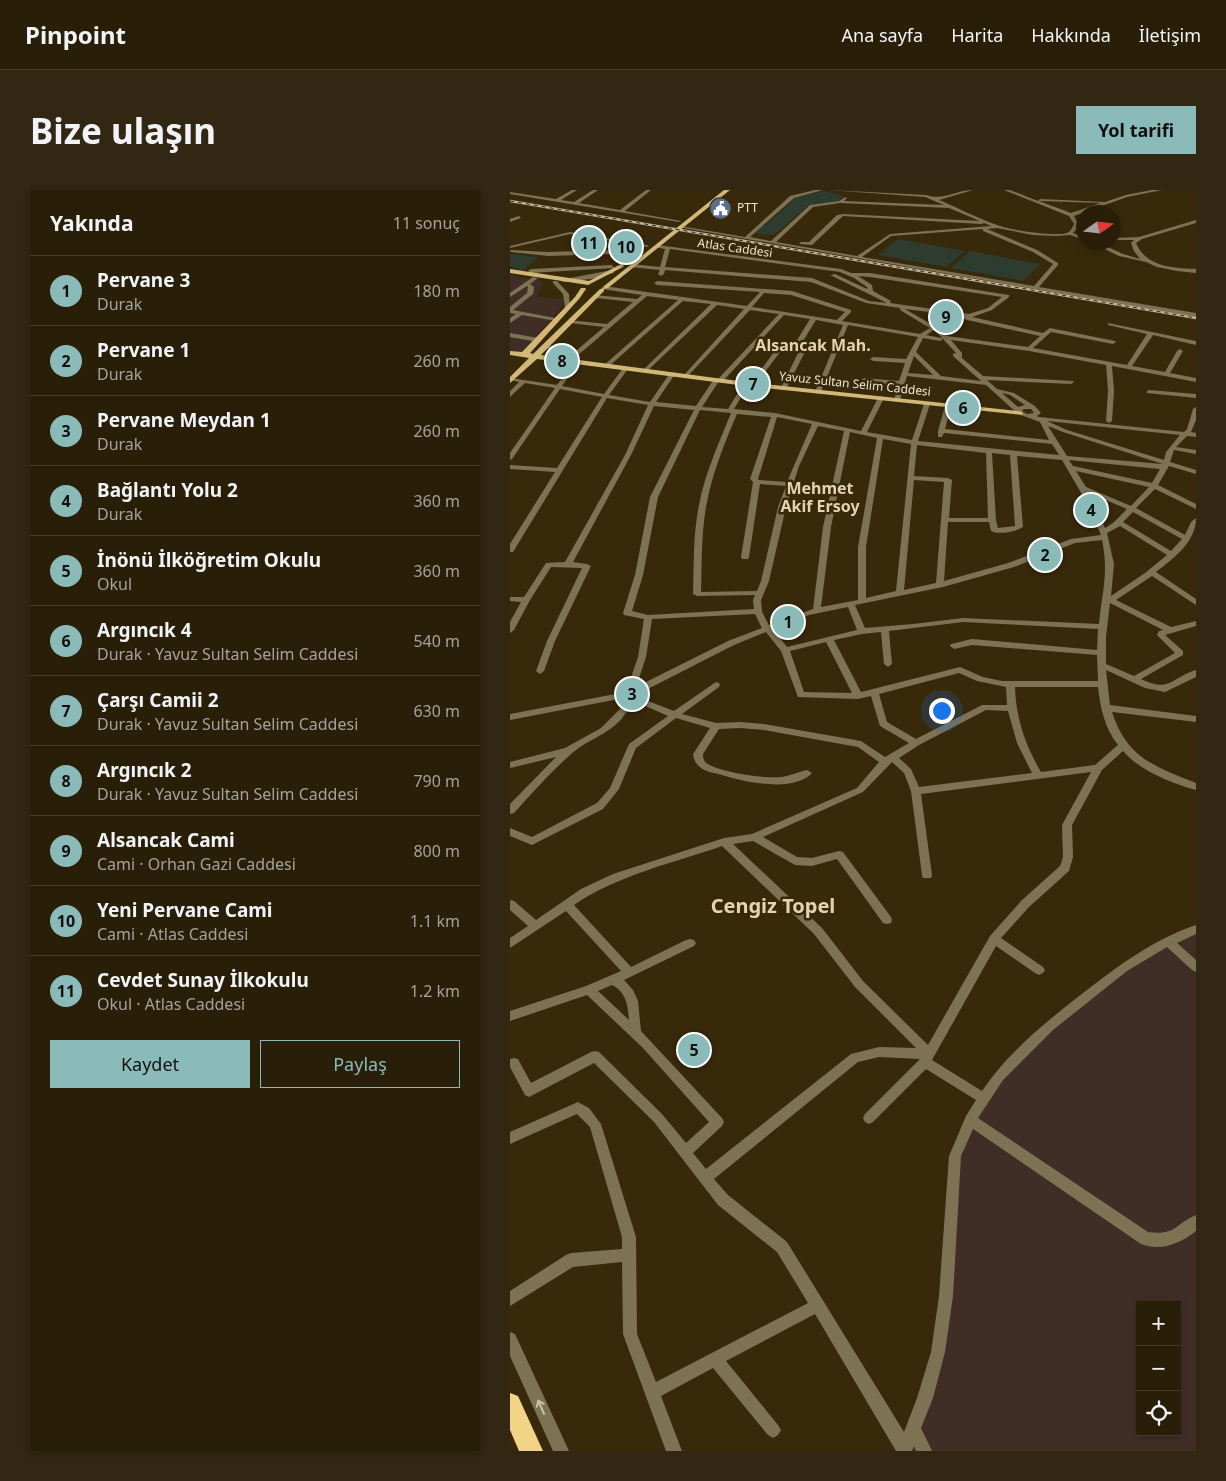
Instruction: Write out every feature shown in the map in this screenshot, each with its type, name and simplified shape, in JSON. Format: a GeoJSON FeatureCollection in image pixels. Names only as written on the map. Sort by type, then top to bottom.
{"type":"FeatureCollection","features":[{"type":"Feature","properties":{"kind":"highway"},"geometry":{"type":"LineString","coordinates":[[510,1404],[531,1451]]}},
{"type":"Feature","properties":{"kind":"main road"},"geometry":{"type":"LineString","coordinates":[[511,380],[602,290],[657,246],[717,190]]}},
{"type":"Feature","properties":{"kind":"main road"},"geometry":{"type":"LineString","coordinates":[[515,356],[538,340],[568,308],[582,289],[728,190]]}},
{"type":"Feature","properties":{"kind":"main road"},"geometry":{"type":"LineString","coordinates":[[510,273],[529,272],[582,289],[591,291],[602,290]]}},
{"type":"Feature","properties":{"kind":"main road"},"geometry":{"type":"LineString","coordinates":[[510,273],[553,280],[602,283],[602,290]]}},
{"type":"Feature","properties":{"kind":"main road","name":"Yavuz Sultan Selim Caddesi"},"geometry":{"type":"LineString","coordinates":[[515,356],[927,404],[1019,411]]}},
{"type":"Feature","properties":{"kind":"street"},"geometry":{"type":"LineString","coordinates":[[556,201],[573,190],[593,191]]}},
{"type":"Feature","properties":{"kind":"street"},"geometry":{"type":"LineString","coordinates":[[620,212],[648,190]]}},
{"type":"Feature","properties":{"kind":"street"},"geometry":{"type":"LineString","coordinates":[[746,238],[792,197],[822,190]]}},
{"type":"Feature","properties":{"kind":"street"},"geometry":{"type":"LineString","coordinates":[[830,190],[918,196],[950,190]]}},
{"type":"Feature","properties":{"kind":"street"},"geometry":{"type":"LineString","coordinates":[[914,190],[918,196]]}},
{"type":"Feature","properties":{"kind":"street"},"geometry":{"type":"LineString","coordinates":[[935,200],[972,190]]}},
{"type":"Feature","properties":{"kind":"street"},"geometry":{"type":"LineString","coordinates":[[1006,190],[1071,215],[1119,198],[1160,190]]}},
{"type":"Feature","properties":{"kind":"street"},"geometry":{"type":"LineString","coordinates":[[1117,190],[1119,198]]}},
{"type":"Feature","properties":{"kind":"street"},"geometry":{"type":"LineString","coordinates":[[575,204],[593,191]]}},
{"type":"Feature","properties":{"kind":"street"},"geometry":{"type":"LineString","coordinates":[[840,202],[844,200],[849,192]]}},
{"type":"Feature","properties":{"kind":"street"},"geometry":{"type":"LineString","coordinates":[[510,193],[620,212],[680,224],[697,230],[746,238],[810,244],[839,216],[843,215],[988,223]]}},
{"type":"Feature","properties":{"kind":"street"},"geometry":{"type":"LineString","coordinates":[[926,196],[997,228]]}},
{"type":"Feature","properties":{"kind":"street"},"geometry":{"type":"LineString","coordinates":[[1032,200],[1110,202]]}},
{"type":"Feature","properties":{"kind":"street"},"geometry":{"type":"LineString","coordinates":[[775,240],[812,206],[840,202],[955,208]]}},
{"type":"Feature","properties":{"kind":"street"},"geometry":{"type":"LineString","coordinates":[[510,215],[519,217],[510,221]]}},
{"type":"Feature","properties":{"kind":"street"},"geometry":{"type":"LineString","coordinates":[[1070,233],[1074,230],[1076,224],[1071,215]]}},
{"type":"Feature","properties":{"kind":"street"},"geometry":{"type":"LineString","coordinates":[[1152,263],[1142,258],[1136,252],[1133,243],[1141,238],[1196,221]]}},
{"type":"Feature","properties":{"kind":"street"},"geometry":{"type":"LineString","coordinates":[[697,230],[704,226],[751,234],[858,257],[1196,315]]}},
{"type":"Feature","properties":{"kind":"street"},"geometry":{"type":"LineString","coordinates":[[858,257],[890,235],[997,228],[1033,234],[1056,235],[1070,233],[1076,236]]}},
{"type":"Feature","properties":{"kind":"street"},"geometry":{"type":"LineString","coordinates":[[984,230],[1035,251],[1056,264],[1036,287]]}},
{"type":"Feature","properties":{"kind":"street"},"geometry":{"type":"LineString","coordinates":[[510,250],[578,234],[647,246]]}},
{"type":"Feature","properties":{"kind":"street"},"geometry":{"type":"LineString","coordinates":[[1121,239],[1141,238]]}},
{"type":"Feature","properties":{"kind":"street","name":"Atlas Caddesi"},"geometry":{"type":"LineString","coordinates":[[657,246],[835,270],[855,276]]}},
{"type":"Feature","properties":{"kind":"street"},"geometry":{"type":"LineString","coordinates":[[510,458],[579,352],[649,293],[657,283],[664,269],[668,248]]}},
{"type":"Feature","properties":{"kind":"street"},"geometry":{"type":"LineString","coordinates":[[510,250],[548,254],[612,252]]}},
{"type":"Feature","properties":{"kind":"street"},"geometry":{"type":"LineString","coordinates":[[1110,250],[1168,268],[1196,270]]}},
{"type":"Feature","properties":{"kind":"street"},"geometry":{"type":"LineString","coordinates":[[542,260],[548,254]]}},
{"type":"Feature","properties":{"kind":"street"},"geometry":{"type":"LineString","coordinates":[[529,272],[537,265]]}},
{"type":"Feature","properties":{"kind":"street"},"geometry":{"type":"LineString","coordinates":[[632,266],[812,280],[863,301],[968,317],[1044,335]]}},
{"type":"Feature","properties":{"kind":"street"},"geometry":{"type":"LineString","coordinates":[[529,272],[572,268],[612,269]]}},
{"type":"Feature","properties":{"kind":"street"},"geometry":{"type":"LineString","coordinates":[[566,280],[572,268]]}},
{"type":"Feature","properties":{"kind":"street","name":"Atlas Caddesi"},"geometry":{"type":"LineString","coordinates":[[810,268],[844,279],[922,320],[934,329]]}},
{"type":"Feature","properties":{"kind":"street"},"geometry":{"type":"LineString","coordinates":[[556,269],[553,280],[566,294],[568,308]]}},
{"type":"Feature","properties":{"kind":"street"},"geometry":{"type":"LineString","coordinates":[[566,280],[591,277],[612,269]]}},
{"type":"Feature","properties":{"kind":"street"},"geometry":{"type":"LineString","coordinates":[[805,284],[824,273]]}},
{"type":"Feature","properties":{"kind":"street"},"geometry":{"type":"LineString","coordinates":[[855,276],[870,286],[870,292]]}},
{"type":"Feature","properties":{"kind":"street"},"geometry":{"type":"LineString","coordinates":[[844,279],[855,276],[878,276]]}},
{"type":"Feature","properties":{"kind":"street"},"geometry":{"type":"LineString","coordinates":[[844,279],[855,276],[878,276],[1007,296],[990,309],[934,329],[921,336],[914,353],[908,361],[897,400]]}},
{"type":"Feature","properties":{"kind":"street"},"geometry":{"type":"LineString","coordinates":[[510,295],[535,278]]}},
{"type":"Feature","properties":{"kind":"street"},"geometry":{"type":"LineString","coordinates":[[657,283],[792,293],[849,311],[838,322]]}},
{"type":"Feature","properties":{"kind":"street"},"geometry":{"type":"LineString","coordinates":[[510,310],[530,294],[531,286],[527,284]]}},
{"type":"Feature","properties":{"kind":"street"},"geometry":{"type":"LineString","coordinates":[[792,293],[799,289]]}},
{"type":"Feature","properties":{"kind":"street"},"geometry":{"type":"LineString","coordinates":[[602,290],[649,293],[921,336],[1030,349],[1194,379],[1196,370]]}},
{"type":"Feature","properties":{"kind":"street"},"geometry":{"type":"LineString","coordinates":[[602,290],[638,302]]}},
{"type":"Feature","properties":{"kind":"street"},"geometry":{"type":"LineString","coordinates":[[686,376],[762,293]]}},
{"type":"Feature","properties":{"kind":"street"},"geometry":{"type":"LineString","coordinates":[[606,366],[683,298]]}},
{"type":"Feature","properties":{"kind":"street"},"geometry":{"type":"LineString","coordinates":[[645,371],[716,303]]}},
{"type":"Feature","properties":{"kind":"street"},"geometry":{"type":"LineString","coordinates":[[510,310],[557,319]]}},
{"type":"Feature","properties":{"kind":"street"},"geometry":{"type":"LineString","coordinates":[[510,321],[522,313]]}},
{"type":"Feature","properties":{"kind":"street"},"geometry":{"type":"LineString","coordinates":[[758,611],[648,617],[627,613],[639,575],[654,497],[698,408],[718,380],[783,313]]}},
{"type":"Feature","properties":{"kind":"street"},"geometry":{"type":"LineString","coordinates":[[796,347],[814,318]]}},
{"type":"Feature","properties":{"kind":"street"},"geometry":{"type":"LineString","coordinates":[[570,321],[609,326]]}},
{"type":"Feature","properties":{"kind":"street"},"geometry":{"type":"LineString","coordinates":[[818,392],[846,323]]}},
{"type":"Feature","properties":{"kind":"street"},"geometry":{"type":"LineString","coordinates":[[1110,324],[1196,343]]}},
{"type":"Feature","properties":{"kind":"street"},"geometry":{"type":"LineString","coordinates":[[934,329],[954,354],[984,378],[1019,411],[1192,432]]}},
{"type":"Feature","properties":{"kind":"street"},"geometry":{"type":"LineString","coordinates":[[1030,349],[1050,330],[1113,342]]}},
{"type":"Feature","properties":{"kind":"street"},"geometry":{"type":"LineString","coordinates":[[1129,367],[1152,333]]}},
{"type":"Feature","properties":{"kind":"street"},"geometry":{"type":"LineString","coordinates":[[510,335],[538,340]]}},
{"type":"Feature","properties":{"kind":"street"},"geometry":{"type":"LineString","coordinates":[[758,593],[697,594],[698,550],[703,502],[732,411],[749,384],[782,345],[804,348],[784,388]]}},
{"type":"Feature","properties":{"kind":"street"},"geometry":{"type":"LineString","coordinates":[[543,347],[579,352]]}},
{"type":"Feature","properties":{"kind":"street"},"geometry":{"type":"LineString","coordinates":[[1168,374],[1180,351]]}},
{"type":"Feature","properties":{"kind":"street"},"geometry":{"type":"LineString","coordinates":[[914,353],[938,378]]}},
{"type":"Feature","properties":{"kind":"street"},"geometry":{"type":"LineString","coordinates":[[873,359],[908,361]]}},
{"type":"Feature","properties":{"kind":"street"},"geometry":{"type":"LineString","coordinates":[[1109,364],[1111,391],[1109,421]]}},
{"type":"Feature","properties":{"kind":"street"},"geometry":{"type":"LineString","coordinates":[[510,550],[531,520],[603,396],[625,368]]}},
{"type":"Feature","properties":{"kind":"street"},"geometry":{"type":"LineString","coordinates":[[568,564],[628,455],[652,404],[672,374]]}},
{"type":"Feature","properties":{"kind":"street"},"geometry":{"type":"LineString","coordinates":[[904,374],[993,386],[1012,394],[1034,412],[1043,423],[1063,458],[1083,487],[1097,513],[1104,534],[1111,578],[1102,627],[1101,666],[1111,728],[1122,746],[1148,766],[1196,787]]}},
{"type":"Feature","properties":{"kind":"street"},"geometry":{"type":"LineString","coordinates":[[984,378],[1072,382]]}},
{"type":"Feature","properties":{"kind":"street"},"geometry":{"type":"LineString","coordinates":[[511,380],[652,404],[774,415],[880,438],[989,452],[1165,466],[1196,472]]}},
{"type":"Feature","properties":{"kind":"street"},"geometry":{"type":"LineString","coordinates":[[864,380],[902,384]]}},
{"type":"Feature","properties":{"kind":"street"},"geometry":{"type":"LineString","coordinates":[[510,395],[524,381]]}},
{"type":"Feature","properties":{"kind":"street"},"geometry":{"type":"LineString","coordinates":[[1149,392],[1196,396]]}},
{"type":"Feature","properties":{"kind":"street"},"geometry":{"type":"LineString","coordinates":[[863,434],[881,398]]}},
{"type":"Feature","properties":{"kind":"street"},"geometry":{"type":"LineString","coordinates":[[900,594],[914,442],[927,404]]}},
{"type":"Feature","properties":{"kind":"street"},"geometry":{"type":"LineString","coordinates":[[937,445],[948,406]]}},
{"type":"Feature","properties":{"kind":"street"},"geometry":{"type":"LineString","coordinates":[[510,717],[630,694],[708,654],[766,628],[816,611],[940,585],[1001,568],[1074,541],[1104,534],[1154,486],[1172,448],[1192,432],[1196,409]]}},
{"type":"Feature","properties":{"kind":"street"},"geometry":{"type":"LineString","coordinates":[[1034,412],[1192,432]]}},
{"type":"Feature","properties":{"kind":"street"},"geometry":{"type":"LineString","coordinates":[[746,557],[757,482],[754,479],[774,415]]}},
{"type":"Feature","properties":{"kind":"street"},"geometry":{"type":"LineString","coordinates":[[1043,423],[1165,466]]}},
{"type":"Feature","properties":{"kind":"street"},"geometry":{"type":"LineString","coordinates":[[815,424],[782,507],[765,581],[758,593],[758,611],[766,628],[785,650],[801,695],[858,696],[960,670],[980,679],[1010,685],[1103,684]]}},
{"type":"Feature","properties":{"kind":"street"},"geometry":{"type":"LineString","coordinates":[[816,611],[827,527],[846,431]]}},
{"type":"Feature","properties":{"kind":"street"},"geometry":{"type":"LineString","coordinates":[[941,431],[1054,442]]}},
{"type":"Feature","properties":{"kind":"street"},"geometry":{"type":"LineString","coordinates":[[862,601],[862,547],[880,438]]}},
{"type":"Feature","properties":{"kind":"street"},"geometry":{"type":"LineString","coordinates":[[1172,448],[1196,452]]}},
{"type":"Feature","properties":{"kind":"street"},"geometry":{"type":"LineString","coordinates":[[989,452],[992,520],[995,531],[1014,530],[1019,527],[1013,454]]}},
{"type":"Feature","properties":{"kind":"street"},"geometry":{"type":"LineString","coordinates":[[1069,466],[1154,486],[1196,507]]}},
{"type":"Feature","properties":{"kind":"street"},"geometry":{"type":"LineString","coordinates":[[510,467],[560,470]]}},
{"type":"Feature","properties":{"kind":"street"},"geometry":{"type":"LineString","coordinates":[[911,478],[948,480],[940,585]]}},
{"type":"Feature","properties":{"kind":"street"},"geometry":{"type":"LineString","coordinates":[[757,482],[790,484]]}},
{"type":"Feature","properties":{"kind":"street"},"geometry":{"type":"LineString","coordinates":[[1083,487],[1165,524],[1187,542]]}},
{"type":"Feature","properties":{"kind":"street"},"geometry":{"type":"LineString","coordinates":[[945,520],[992,520]]}},
{"type":"Feature","properties":{"kind":"street"},"geometry":{"type":"LineString","coordinates":[[1108,601],[1138,583],[1187,542],[1196,520]]}},
{"type":"Feature","properties":{"kind":"street"},"geometry":{"type":"LineString","coordinates":[[1118,522],[1171,555]]}},
{"type":"Feature","properties":{"kind":"street"},"geometry":{"type":"LineString","coordinates":[[510,630],[526,600],[549,565],[587,566],[540,671]]}},
{"type":"Feature","properties":{"kind":"street"},"geometry":{"type":"LineString","coordinates":[[1150,572],[1196,603]]}},
{"type":"Feature","properties":{"kind":"street"},"geometry":{"type":"LineString","coordinates":[[510,599],[526,600]]}},
{"type":"Feature","properties":{"kind":"street"},"geometry":{"type":"LineString","coordinates":[[1108,601],[1170,630]]}},
{"type":"Feature","properties":{"kind":"street"},"geometry":{"type":"LineString","coordinates":[[851,604],[862,631]]}},
{"type":"Feature","properties":{"kind":"street"},"geometry":{"type":"LineString","coordinates":[[510,765],[568,751],[596,736],[615,722],[624,710],[642,657],[648,617]]}},
{"type":"Feature","properties":{"kind":"street"},"geometry":{"type":"LineString","coordinates":[[785,650],[862,631],[885,630],[962,620],[1102,627]]}},
{"type":"Feature","properties":{"kind":"street"},"geometry":{"type":"LineString","coordinates":[[1134,679],[1180,653],[1161,635],[1162,633],[1196,623]]}},
{"type":"Feature","properties":{"kind":"street"},"geometry":{"type":"LineString","coordinates":[[885,630],[888,664]]}},
{"type":"Feature","properties":{"kind":"street"},"geometry":{"type":"LineString","coordinates":[[829,639],[858,696]]}},
{"type":"Feature","properties":{"kind":"street"},"geometry":{"type":"LineString","coordinates":[[954,646],[972,642],[1102,653]]}},
{"type":"Feature","properties":{"kind":"street"},"geometry":{"type":"LineString","coordinates":[[1101,666],[1115,670],[1149,687],[1164,689],[1196,673]]}},
{"type":"Feature","properties":{"kind":"street"},"geometry":{"type":"LineString","coordinates":[[510,832],[532,841],[600,806],[614,789],[632,746],[716,685]]}},
{"type":"Feature","properties":{"kind":"street"},"geometry":{"type":"LineString","coordinates":[[1010,685],[1011,708],[1018,737],[1038,775]]}},
{"type":"Feature","properties":{"kind":"street"},"geometry":{"type":"LineString","coordinates":[[874,692],[883,724],[916,742]]}},
{"type":"Feature","properties":{"kind":"street"},"geometry":{"type":"LineString","coordinates":[[630,694],[637,700],[675,715],[716,726],[764,727],[862,744],[908,771],[916,791],[927,875]]}},
{"type":"Feature","properties":{"kind":"street"},"geometry":{"type":"LineString","coordinates":[[510,944],[585,892],[617,877],[724,842],[754,837],[860,790],[888,759],[916,742],[985,707],[1011,708]]}},
{"type":"Feature","properties":{"kind":"street"},"geometry":{"type":"LineString","coordinates":[[1107,708],[1196,719]]}},
{"type":"Feature","properties":{"kind":"street"},"geometry":{"type":"LineString","coordinates":[[716,726],[698,754],[699,760],[705,768],[756,781],[770,782],[785,781],[807,773]]}},
{"type":"Feature","properties":{"kind":"street"},"geometry":{"type":"LineString","coordinates":[[869,1118],[928,1058],[994,939],[1025,904],[1065,868],[1068,858],[1067,825],[1098,768],[1122,746]]}},
{"type":"Feature","properties":{"kind":"street"},"geometry":{"type":"LineString","coordinates":[[511,807],[568,751]]}},
{"type":"Feature","properties":{"kind":"street"},"geometry":{"type":"LineString","coordinates":[[916,791],[1098,768]]}},
{"type":"Feature","properties":{"kind":"street"},"geometry":{"type":"LineString","coordinates":[[754,837],[795,862],[812,862],[839,855],[887,920]]}},
{"type":"Feature","properties":{"kind":"street"},"geometry":{"type":"LineString","coordinates":[[724,842],[818,931],[859,984],[928,1058],[983,1098]]}},
{"type":"Feature","properties":{"kind":"street"},"geometry":{"type":"LineString","coordinates":[[510,904],[536,926]]}},
{"type":"Feature","properties":{"kind":"street"},"geometry":{"type":"LineString","coordinates":[[567,904],[629,973]]}},
{"type":"Feature","properties":{"kind":"street"},"geometry":{"type":"LineString","coordinates":[[905,1450],[926,1398],[938,1352],[946,1296],[955,1156],[970,1120],[983,1098],[1008,1065],[1049,1026],[1110,977],[1168,942],[1196,929]]}},
{"type":"Feature","properties":{"kind":"street"},"geometry":{"type":"LineString","coordinates":[[994,939],[1039,970]]}},
{"type":"Feature","properties":{"kind":"street"},"geometry":{"type":"LineString","coordinates":[[510,1016],[588,990],[629,973],[690,942]]}},
{"type":"Feature","properties":{"kind":"street"},"geometry":{"type":"LineString","coordinates":[[1168,942],[1196,967]]}},
{"type":"Feature","properties":{"kind":"street"},"geometry":{"type":"LineString","coordinates":[[612,980],[624,986],[629,992],[634,1009],[635,1032]]}},
{"type":"Feature","properties":{"kind":"street"},"geometry":{"type":"LineString","coordinates":[[588,990],[635,1032],[718,1122],[686,1151]]}},
{"type":"Feature","properties":{"kind":"street"},"geometry":{"type":"LineString","coordinates":[[706,1177],[855,1058],[879,1052],[928,1058]]}},
{"type":"Feature","properties":{"kind":"street"},"geometry":{"type":"LineString","coordinates":[[514,1063],[529,1091],[595,1056],[658,1118],[723,1200],[782,1247],[905,1450]]}},
{"type":"Feature","properties":{"kind":"street"},"geometry":{"type":"LineString","coordinates":[[510,1138],[578,1108],[591,1118],[599,1131],[629,1238],[630,1334],[674,1451]]}},
{"type":"Feature","properties":{"kind":"street"},"geometry":{"type":"LineString","coordinates":[[970,1120],[1146,1239],[1171,1239],[1186,1232],[1196,1222]]}},
{"type":"Feature","properties":{"kind":"street"},"geometry":{"type":"LineString","coordinates":[[510,1299],[570,1260],[630,1255]]}},
{"type":"Feature","properties":{"kind":"street"},"geometry":{"type":"LineString","coordinates":[[652,1392],[818,1305]]}},
{"type":"Feature","properties":{"kind":"street"},"geometry":{"type":"LineString","coordinates":[[510,1339],[561,1451]]}},
{"type":"Feature","properties":{"kind":"street"},"geometry":{"type":"LineString","coordinates":[[715,1359],[773,1430]]}},
{"type":"Feature","properties":{"kind":"street"},"geometry":{"type":"LineString","coordinates":[[914,1430],[924,1451]]}},
{"type":"Feature","properties":{"kind":"shaded area"},"geometry":{"type":"Polygon","coordinates":[[[510,275],[542,281],[539,293],[535,297],[563,299],[560,309],[519,355],[510,354],[510,275]]]}},
{"type":"Feature","properties":{"kind":"shaded area"},"geometry":{"type":"Polygon","coordinates":[[[1196,928],[1196,1451],[906,1451],[935,1359],[954,1156],[986,1094],[1091,992],[1196,928]]]}},
{"type":"Feature","properties":{"kind":"green space"},"geometry":{"type":"Polygon","coordinates":[[[825,191],[843,196],[838,201],[809,205],[774,235],[755,233],[762,224],[766,225],[792,201],[790,200],[825,191]]]}},
{"type":"Feature","properties":{"kind":"green space"},"geometry":{"type":"Polygon","coordinates":[[[898,239],[965,251],[946,267],[878,255],[898,239]]]}},
{"type":"Feature","properties":{"kind":"green space"},"geometry":{"type":"Polygon","coordinates":[[[970,251],[1040,264],[1023,281],[951,268],[970,251]]]}},
{"type":"Feature","properties":{"kind":"green space"},"geometry":{"type":"Polygon","coordinates":[[[510,254],[538,257],[523,271],[510,266],[510,254]]]}},
{"type":"Feature","properties":{"kind":"railway"},"geometry":{"type":"LineString","coordinates":[[510,201],[1196,318]]}},
{"type":"Feature","properties":{"kind":"place","name":"PTT"},"geometry":{"type":"Point","coordinates":[721,208]}},
{"type":"Feature","properties":{"kind":"place","name":"Cevdet Sunay İlkokulu"},"geometry":{"type":"Point","coordinates":[589,243]}},
{"type":"Feature","properties":{"kind":"place","name":"Yeni Pervane Cami"},"geometry":{"type":"Point","coordinates":[626,247]}},
{"type":"Feature","properties":{"kind":"place","name":"Alsancak Cami"},"geometry":{"type":"Point","coordinates":[946,317]}},
{"type":"Feature","properties":{"kind":"place","name":"Argıncık 2"},"geometry":{"type":"Point","coordinates":[562,361]}},
{"type":"Feature","properties":{"kind":"place","name":"Çarşı Camii 2"},"geometry":{"type":"Point","coordinates":[753,384]}},
{"type":"Feature","properties":{"kind":"place","name":"Argıncık 4"},"geometry":{"type":"Point","coordinates":[963,408]}},
{"type":"Feature","properties":{"kind":"place","name":"Bağlantı Yolu 2"},"geometry":{"type":"Point","coordinates":[1091,510]}},
{"type":"Feature","properties":{"kind":"place","name":"Pervane 1"},"geometry":{"type":"Point","coordinates":[1045,555]}},
{"type":"Feature","properties":{"kind":"place","name":"Pervane 3"},"geometry":{"type":"Point","coordinates":[788,622]}},
{"type":"Feature","properties":{"kind":"place","name":"Pervane Meydan 1"},"geometry":{"type":"Point","coordinates":[632,694]}},
{"type":"Feature","properties":{"kind":"place","name":"İnönü İlköğretim Okulu"},"geometry":{"type":"Point","coordinates":[694,1050]}},
{"type":"Feature","properties":{"kind":"district","name":"Alsancak Mah."},"geometry":{"type":"Point","coordinates":[813,345]}},
{"type":"Feature","properties":{"kind":"district","name":"Mehmet Akif Ersoy"},"geometry":{"type":"Point","coordinates":[820,497]}},
{"type":"Feature","properties":{"kind":"district","name":"Cengiz Topel"},"geometry":{"type":"Point","coordinates":[773,906]}}]}
